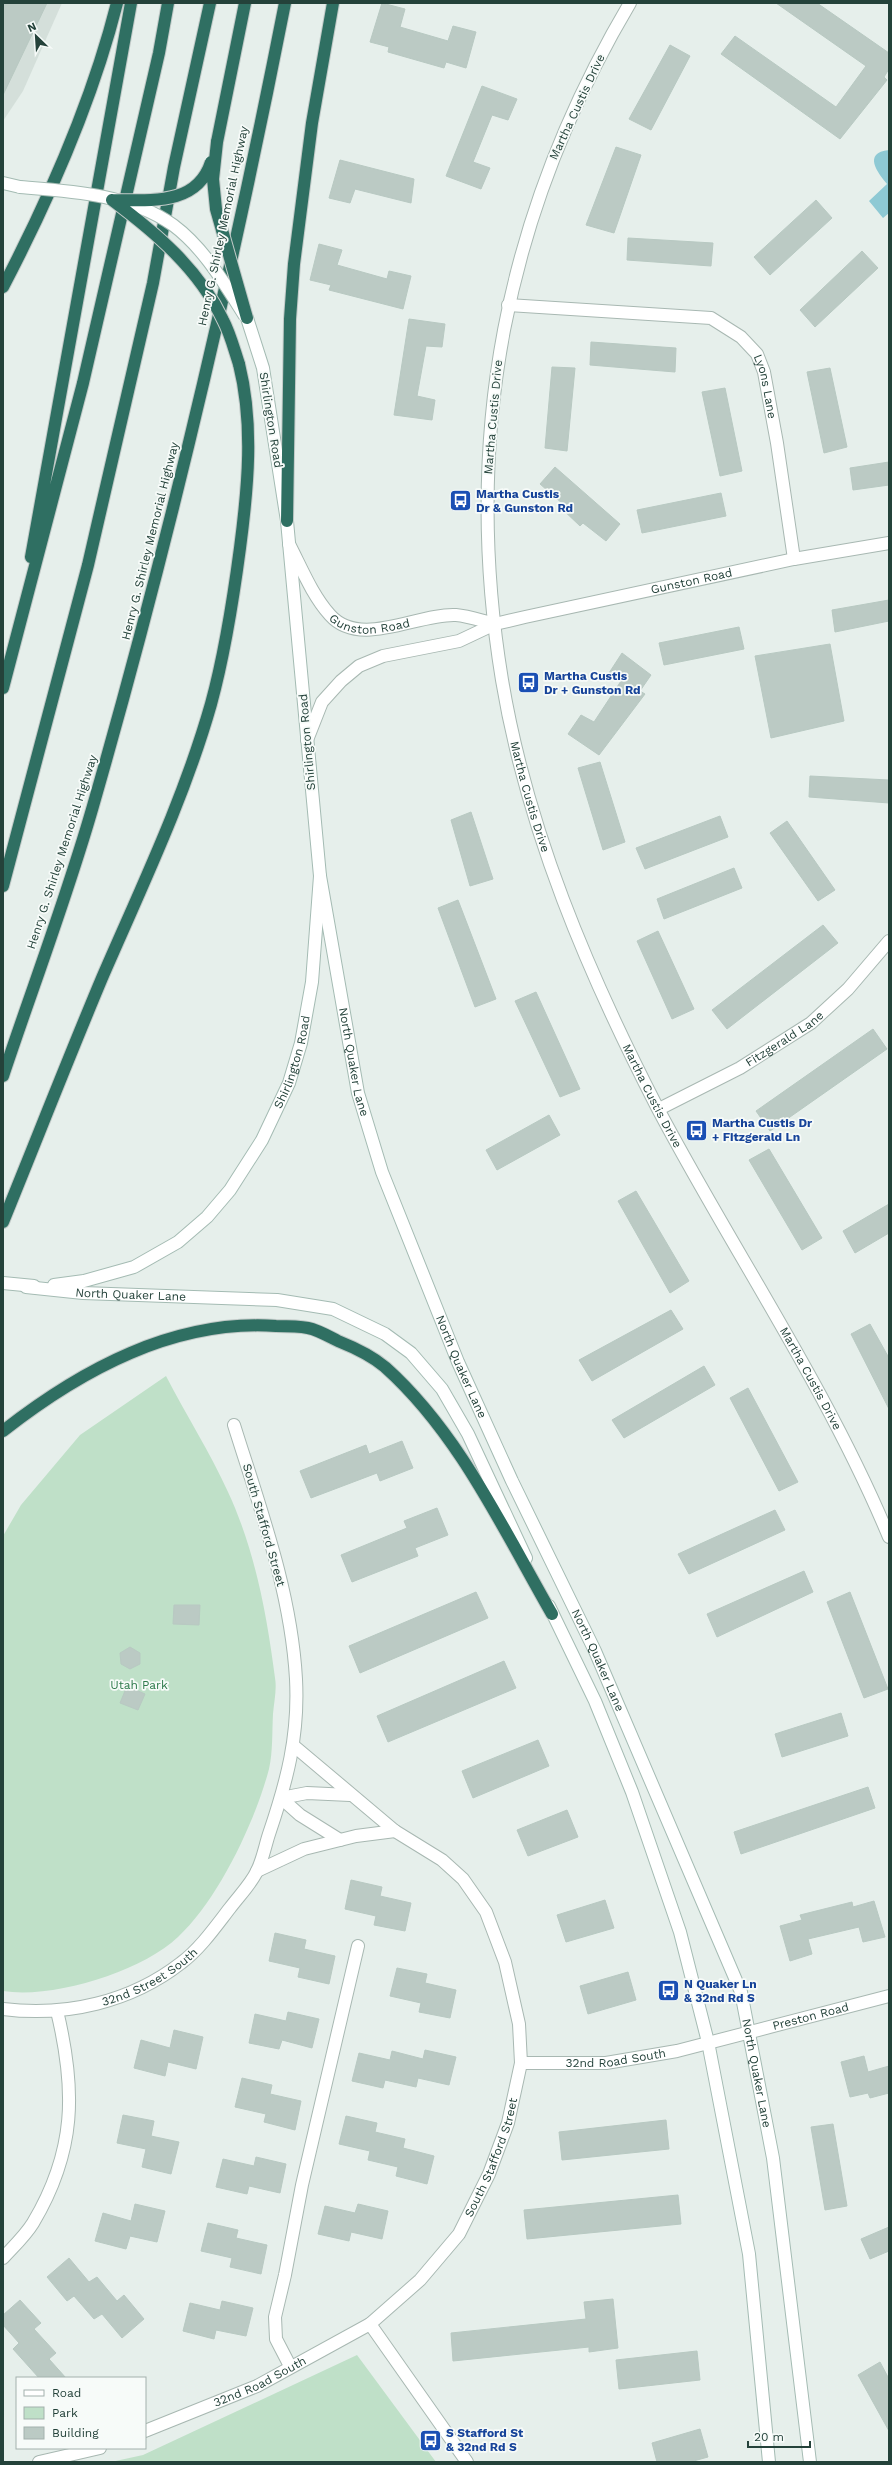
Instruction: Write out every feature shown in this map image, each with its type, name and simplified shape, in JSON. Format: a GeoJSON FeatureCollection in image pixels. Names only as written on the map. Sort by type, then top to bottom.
{"type":"FeatureCollection","features":[{"type":"Feature","properties":{"kind":"highway"},"geometry":{"type":"LineString","coordinates":[[3,287],[33,227],[80,121],[101,62],[117,3]]}},
{"type":"Feature","properties":{"kind":"highway"},"geometry":{"type":"LineString","coordinates":[[18,632],[46,463],[117,89],[131,3]]}},
{"type":"Feature","properties":{"kind":"highway"},"geometry":{"type":"LineString","coordinates":[[3,688],[85,375],[157,61],[168,3]]}},
{"type":"Feature","properties":{"kind":"highway"},"geometry":{"type":"LineString","coordinates":[[3,886],[90,557],[151,290],[174,167],[210,3]]}},
{"type":"Feature","properties":{"kind":"highway"},"geometry":{"type":"LineString","coordinates":[[245,3],[217,142],[213,179],[216,210],[247,318]]}},
{"type":"Feature","properties":{"kind":"highway","name":"Henry G. Shirley Memorial Highway"},"geometry":{"type":"LineString","coordinates":[[3,1076],[92,809],[167,536],[202,387],[285,3]]}},
{"type":"Feature","properties":{"kind":"highway"},"geometry":{"type":"LineString","coordinates":[[287,521],[290,319],[294,264],[312,122],[333,3]]}},
{"type":"Feature","properties":{"kind":"highway"},"geometry":{"type":"LineString","coordinates":[[112,200],[153,200],[178,196],[191,190],[202,182],[217,142]]}},
{"type":"Feature","properties":{"kind":"highway"},"geometry":{"type":"LineString","coordinates":[[3,1222],[102,978],[148,876],[185,783],[210,704],[229,627],[246,504],[248,420],[245,391],[224,320],[202,285],[176,253],[146,225],[112,200]]}},
{"type":"Feature","properties":{"kind":"highway"},"geometry":{"type":"LineString","coordinates":[[3,1431],[42,1401],[85,1374],[143,1347],[196,1330],[257,1324],[308,1328],[348,1345],[383,1366],[423,1406],[463,1460],[552,1614]]}},
{"type":"Feature","properties":{"kind":"street","name":"Martha Custis Drive"},"geometry":{"type":"LineString","coordinates":[[630,3],[587,82],[550,166],[516,270],[500,346],[488,467],[487,538],[495,624],[509,715],[543,841],[588,963],[659,1109],[800,1357],[873,1498],[889,1537]]}},
{"type":"Feature","properties":{"kind":"street"},"geometry":{"type":"LineString","coordinates":[[3,183],[20,187]]}},
{"type":"Feature","properties":{"kind":"street","name":"Shirlington Road"},"geometry":{"type":"LineString","coordinates":[[3,189],[20,187],[75,191],[144,210],[173,225],[214,268],[247,318],[263,368],[287,521],[320,876],[312,982],[301,1043],[289,1083],[262,1140],[230,1190],[207,1217],[178,1242],[134,1266],[84,1281],[26,1287],[3,1283]]}},
{"type":"Feature","properties":{"kind":"street","name":"Lyons Lane"},"geometry":{"type":"LineString","coordinates":[[508,305],[710,318],[741,337],[757,354],[764,372],[777,443],[794,559]]}},
{"type":"Feature","properties":{"kind":"street","name":"Gunston Road"},"geometry":{"type":"LineString","coordinates":[[288,543],[312,588],[330,615],[343,626],[359,631],[456,615],[495,624]]}},
{"type":"Feature","properties":{"kind":"street","name":"Gunston Road"},"geometry":{"type":"LineString","coordinates":[[307,740],[322,702],[341,681],[359,666],[383,656],[459,641],[495,624],[794,559],[889,543]]}},
{"type":"Feature","properties":{"kind":"street","name":"North Quaker Lane"},"geometry":{"type":"LineString","coordinates":[[320,876],[358,1093],[382,1172],[458,1362],[613,1691],[741,1992],[773,2158],[810,2462]]}},
{"type":"Feature","properties":{"kind":"street","name":"Fitzgerald Lane"},"geometry":{"type":"LineString","coordinates":[[659,1109],[740,1068],[810,1023],[848,989],[889,941]]}},
{"type":"Feature","properties":{"kind":"street","name":"North Quaker Lane"},"geometry":{"type":"LineString","coordinates":[[26,1287],[83,1293],[277,1300],[333,1309],[385,1334],[411,1352],[442,1389],[468,1434],[595,1702],[632,1792],[680,1932],[708,2042],[749,2254],[769,2462]]}},
{"type":"Feature","properties":{"kind":"street","name":"South Stafford Street"},"geometry":{"type":"LineString","coordinates":[[234,1425],[282,1580],[296,1679],[294,1746],[281,1798]]}},
{"type":"Feature","properties":{"kind":"street","name":"South Stafford Street"},"geometry":{"type":"LineString","coordinates":[[294,1746],[350,1795],[395,1831],[442,1860],[463,1879],[486,1912],[505,1962],[519,2024],[521,2063],[508,2123],[489,2174],[459,2234],[420,2280],[370,2324]]}},
{"type":"Feature","properties":{"kind":"street"},"geometry":{"type":"LineString","coordinates":[[281,1798],[307,1793],[350,1795]]}},
{"type":"Feature","properties":{"kind":"street"},"geometry":{"type":"LineString","coordinates":[[281,1798],[300,1815],[340,1840],[395,1831]]}},
{"type":"Feature","properties":{"kind":"street","name":"32nd Street South"},"geometry":{"type":"LineString","coordinates":[[3,2009],[57,2011],[82,2008],[117,1999],[150,1983],[182,1962],[220,1922],[257,1871],[281,1798]]}},
{"type":"Feature","properties":{"kind":"street","name":"32nd Street South"},"geometry":{"type":"LineString","coordinates":[[257,1871],[304,1849],[340,1840]]}},
{"type":"Feature","properties":{"kind":"street"},"geometry":{"type":"LineString","coordinates":[[290,2366],[276,2339],[275,2317],[285,2275],[302,2184],[358,1946]]}},
{"type":"Feature","properties":{"kind":"street","name":"Preston Road"},"geometry":{"type":"LineString","coordinates":[[708,2042],[889,1996]]}},
{"type":"Feature","properties":{"kind":"street"},"geometry":{"type":"LineString","coordinates":[[3,2258],[32,2224],[51,2185],[66,2144],[70,2097],[64,2041],[57,2011]]}},
{"type":"Feature","properties":{"kind":"street","name":"32nd Road South"},"geometry":{"type":"LineString","coordinates":[[521,2063],[606,2063],[677,2051],[708,2042]]}},
{"type":"Feature","properties":{"kind":"street"},"geometry":{"type":"LineString","coordinates":[[370,2324],[467,2462]]}},
{"type":"Feature","properties":{"kind":"street","name":"32nd Road South"},"geometry":{"type":"LineString","coordinates":[[146,2432],[257,2386],[290,2366],[370,2324]]}},
{"type":"Feature","properties":{"kind":"street"},"geometry":{"type":"LineString","coordinates":[[39,2462],[96,2449]]}},
{"type":"Feature","properties":{"kind":"shaded area"},"geometry":{"type":"Polygon","coordinates":[[[3,3],[62,3],[23,91],[3,121],[3,3]]]}},
{"type":"Feature","properties":{"kind":"green space","name":"Utah Park"},"geometry":{"type":"Polygon","coordinates":[[[166,1376],[214,1462],[237,1514],[253,1560],[264,1607],[276,1682],[272,1749],[269,1769],[263,1790],[245,1836],[221,1882],[193,1921],[178,1937],[162,1950],[142,1961],[120,1972],[95,1980],[71,1987],[46,1991],[3,1991],[3,1536],[21,1505],[80,1435],[166,1376]]]}},
{"type":"Feature","properties":{"kind":"green space"},"geometry":{"type":"Polygon","coordinates":[[[357,2355],[436,2462],[111,2462],[143,2455],[357,2355]]]}},
{"type":"Feature","properties":{"kind":"water"},"geometry":{"type":"Polygon","coordinates":[[[889,150],[889,213],[883,218],[869,201],[887,184],[874,164],[874,159],[876,155],[881,152],[889,150]]]}},
{"type":"Feature","properties":{"kind":"building"},"geometry":{"type":"Polygon","coordinates":[[[3,3],[47,3],[3,95],[3,3]]]}},
{"type":"Feature","properties":{"kind":"building"},"geometry":{"type":"Polygon","coordinates":[[[382,3],[405,9],[400,27],[448,41],[453,26],[476,32],[466,68],[446,62],[444,68],[388,52],[389,47],[370,42],[382,3]]]}},
{"type":"Feature","properties":{"kind":"building"},"geometry":{"type":"Polygon","coordinates":[[[776,3],[817,3],[889,53],[889,69],[884,77],[887,80],[840,139],[721,54],[735,36],[836,107],[866,66],[776,3]]]}},
{"type":"Feature","properties":{"kind":"building"},"geometry":{"type":"Polygon","coordinates":[[[670,45],[690,56],[651,130],[629,119],[670,45]]]}},
{"type":"Feature","properties":{"kind":"building"},"geometry":{"type":"Polygon","coordinates":[[[482,86],[517,99],[508,120],[492,115],[473,162],[490,168],[481,189],[446,176],[482,86]]]}},
{"type":"Feature","properties":{"kind":"building"},"geometry":{"type":"Polygon","coordinates":[[[616,147],[641,155],[614,233],[586,225],[616,147]]]}},
{"type":"Feature","properties":{"kind":"building"},"geometry":{"type":"Polygon","coordinates":[[[340,160],[414,179],[411,203],[355,189],[350,203],[329,198],[340,160]]]}},
{"type":"Feature","properties":{"kind":"building"},"geometry":{"type":"Polygon","coordinates":[[[816,200],[832,218],[770,275],[754,257],[816,200]]]}},
{"type":"Feature","properties":{"kind":"building"},"geometry":{"type":"Polygon","coordinates":[[[628,238],[713,243],[711,266],[627,260],[628,238]]]}},
{"type":"Feature","properties":{"kind":"building"},"geometry":{"type":"Polygon","coordinates":[[[319,244],[342,250],[337,265],[387,279],[389,271],[411,276],[403,309],[329,290],[331,285],[310,280],[319,244]]]}},
{"type":"Feature","properties":{"kind":"building"},"geometry":{"type":"Polygon","coordinates":[[[862,251],[878,268],[815,327],[800,310],[862,251]]]}},
{"type":"Feature","properties":{"kind":"building"},"geometry":{"type":"Polygon","coordinates":[[[409,319],[445,324],[442,347],[426,346],[417,396],[435,400],[432,420],[394,415],[409,319]]]}},
{"type":"Feature","properties":{"kind":"building"},"geometry":{"type":"Polygon","coordinates":[[[591,342],[676,348],[675,372],[590,365],[591,342]]]}},
{"type":"Feature","properties":{"kind":"building"},"geometry":{"type":"Polygon","coordinates":[[[552,367],[575,368],[567,451],[545,448],[552,367]]]}},
{"type":"Feature","properties":{"kind":"building"},"geometry":{"type":"Polygon","coordinates":[[[830,368],[847,447],[824,453],[807,372],[830,368]]]}},
{"type":"Feature","properties":{"kind":"building"},"geometry":{"type":"Polygon","coordinates":[[[725,388],[742,471],[720,476],[702,392],[725,388]]]}},
{"type":"Feature","properties":{"kind":"building"},"geometry":{"type":"Polygon","coordinates":[[[889,462],[889,485],[853,490],[850,468],[889,462]]]}},
{"type":"Feature","properties":{"kind":"building"},"geometry":{"type":"Polygon","coordinates":[[[555,467],[620,524],[606,541],[583,523],[580,526],[560,507],[563,504],[540,484],[555,467]]]}},
{"type":"Feature","properties":{"kind":"building"},"geometry":{"type":"Polygon","coordinates":[[[721,493],[726,516],[642,533],[637,510],[721,493]]]}},
{"type":"Feature","properties":{"kind":"building"},"geometry":{"type":"Polygon","coordinates":[[[889,600],[889,621],[835,632],[832,610],[889,600]]]}},
{"type":"Feature","properties":{"kind":"building"},"geometry":{"type":"Polygon","coordinates":[[[739,627],[744,649],[664,665],[659,643],[739,627]]]}},
{"type":"Feature","properties":{"kind":"building"},"geometry":{"type":"Polygon","coordinates":[[[830,644],[844,721],[771,738],[755,656],[830,644]]]}},
{"type":"Feature","properties":{"kind":"building"},"geometry":{"type":"Polygon","coordinates":[[[622,653],[651,675],[640,691],[645,694],[599,755],[568,734],[581,715],[594,722],[621,681],[609,673],[622,653]]]}},
{"type":"Feature","properties":{"kind":"building"},"geometry":{"type":"Polygon","coordinates":[[[600,762],[625,842],[603,850],[578,768],[600,762]]]}},
{"type":"Feature","properties":{"kind":"building"},"geometry":{"type":"Polygon","coordinates":[[[810,776],[889,780],[889,803],[809,797],[810,776]]]}},
{"type":"Feature","properties":{"kind":"building"},"geometry":{"type":"Polygon","coordinates":[[[471,812],[493,879],[470,886],[451,820],[471,812]]]}},
{"type":"Feature","properties":{"kind":"building"},"geometry":{"type":"Polygon","coordinates":[[[720,816],[728,837],[645,869],[636,848],[720,816]]]}},
{"type":"Feature","properties":{"kind":"building"},"geometry":{"type":"Polygon","coordinates":[[[787,821],[835,890],[818,901],[770,833],[787,821]]]}},
{"type":"Feature","properties":{"kind":"building"},"geometry":{"type":"Polygon","coordinates":[[[734,868],[742,888],[664,919],[657,899],[734,868]]]}},
{"type":"Feature","properties":{"kind":"building"},"geometry":{"type":"Polygon","coordinates":[[[458,900],[496,999],[475,1007],[438,908],[458,900]]]}},
{"type":"Feature","properties":{"kind":"building"},"geometry":{"type":"Polygon","coordinates":[[[823,925],[838,943],[727,1029],[712,1010],[823,925]]]}},
{"type":"Feature","properties":{"kind":"building"},"geometry":{"type":"Polygon","coordinates":[[[658,931],[694,1009],[672,1019],[637,941],[658,931]]]}},
{"type":"Feature","properties":{"kind":"building"},"geometry":{"type":"Polygon","coordinates":[[[536,992],[580,1089],[560,1097],[515,1001],[536,992]]]}},
{"type":"Feature","properties":{"kind":"building"},"geometry":{"type":"Polygon","coordinates":[[[873,1029],[887,1049],[770,1131],[756,1111],[873,1029]]]}},
{"type":"Feature","properties":{"kind":"building"},"geometry":{"type":"Polygon","coordinates":[[[549,1115],[560,1135],[497,1170],[486,1150],[549,1115]]]}},
{"type":"Feature","properties":{"kind":"building"},"geometry":{"type":"Polygon","coordinates":[[[769,1149],[822,1238],[802,1250],[749,1160],[769,1149]]]}},
{"type":"Feature","properties":{"kind":"building"},"geometry":{"type":"Polygon","coordinates":[[[636,1191],[689,1281],[670,1293],[618,1201],[636,1191]]]}},
{"type":"Feature","properties":{"kind":"building"},"geometry":{"type":"Polygon","coordinates":[[[889,1204],[889,1233],[855,1253],[843,1231],[889,1204]]]}},
{"type":"Feature","properties":{"kind":"building"},"geometry":{"type":"Polygon","coordinates":[[[671,1310],[683,1329],[592,1381],[579,1360],[671,1310]]]}},
{"type":"Feature","properties":{"kind":"building"},"geometry":{"type":"Polygon","coordinates":[[[870,1324],[889,1358],[889,1409],[851,1334],[870,1324]]]}},
{"type":"Feature","properties":{"kind":"building"},"geometry":{"type":"Polygon","coordinates":[[[704,1366],[715,1385],[624,1438],[612,1420],[704,1366]]]}},
{"type":"Feature","properties":{"kind":"building"},"geometry":{"type":"Polygon","coordinates":[[[748,1388],[798,1482],[779,1491],[730,1398],[748,1388]]]}},
{"type":"Feature","properties":{"kind":"building"},"geometry":{"type":"Polygon","coordinates":[[[402,1441],[413,1468],[380,1481],[377,1473],[311,1498],[300,1471],[366,1445],[369,1454],[402,1441]]]}},
{"type":"Feature","properties":{"kind":"building"},"geometry":{"type":"Polygon","coordinates":[[[437,1508],[448,1535],[415,1548],[418,1556],[352,1582],[341,1555],[407,1528],[404,1521],[437,1508]]]}},
{"type":"Feature","properties":{"kind":"building"},"geometry":{"type":"Polygon","coordinates":[[[775,1510],[785,1530],[689,1574],[678,1554],[775,1510]]]}},
{"type":"Feature","properties":{"kind":"building"},"geometry":{"type":"Polygon","coordinates":[[[804,1571],[813,1592],[717,1637],[707,1614],[804,1571]]]}},
{"type":"Feature","properties":{"kind":"building"},"geometry":{"type":"Polygon","coordinates":[[[476,1592],[488,1618],[360,1673],[349,1646],[476,1592]]]}},
{"type":"Feature","properties":{"kind":"building"},"geometry":{"type":"Polygon","coordinates":[[[850,1592],[888,1689],[864,1698],[827,1602],[850,1592]]]}},
{"type":"Feature","properties":{"kind":"building"},"geometry":{"type":"Polygon","coordinates":[[[174,1605],[200,1605],[199,1625],[173,1624],[174,1605]]]}},
{"type":"Feature","properties":{"kind":"building"},"geometry":{"type":"Polygon","coordinates":[[[130,1647],[140,1653],[140,1664],[130,1669],[121,1664],[120,1653],[130,1647]]]}},
{"type":"Feature","properties":{"kind":"building"},"geometry":{"type":"Polygon","coordinates":[[[504,1661],[516,1688],[388,1742],[377,1716],[504,1661]]]}},
{"type":"Feature","properties":{"kind":"building"},"geometry":{"type":"Polygon","coordinates":[[[127,1686],[145,1694],[138,1710],[120,1703],[127,1686]]]}},
{"type":"Feature","properties":{"kind":"building"},"geometry":{"type":"Polygon","coordinates":[[[841,1713],[848,1736],[782,1757],[775,1734],[841,1713]]]}},
{"type":"Feature","properties":{"kind":"building"},"geometry":{"type":"Polygon","coordinates":[[[538,1740],[549,1766],[473,1798],[462,1771],[538,1740]]]}},
{"type":"Feature","properties":{"kind":"building"},"geometry":{"type":"Polygon","coordinates":[[[868,1787],[875,1808],[741,1854],[734,1832],[868,1787]]]}},
{"type":"Feature","properties":{"kind":"building"},"geometry":{"type":"Polygon","coordinates":[[[567,1810],[578,1837],[528,1856],[517,1830],[567,1810]]]}},
{"type":"Feature","properties":{"kind":"building"},"geometry":{"type":"Polygon","coordinates":[[[351,1880],[382,1887],[380,1896],[411,1903],[405,1931],[374,1925],[376,1916],[345,1909],[351,1880]]]}},
{"type":"Feature","properties":{"kind":"building"},"geometry":{"type":"Polygon","coordinates":[[[605,1900],[614,1928],[566,1942],[557,1915],[605,1900]]]}},
{"type":"Feature","properties":{"kind":"building"},"geometry":{"type":"Polygon","coordinates":[[[874,1901],[885,1937],[863,1942],[859,1927],[808,1939],[812,1954],[790,1961],[780,1926],[802,1920],[800,1915],[852,1902],[853,1907],[874,1901]]]}},
{"type":"Feature","properties":{"kind":"building"},"geometry":{"type":"Polygon","coordinates":[[[275,1933],[306,1940],[304,1949],[335,1956],[329,1984],[298,1977],[300,1968],[269,1961],[275,1933]]]}},
{"type":"Feature","properties":{"kind":"building"},"geometry":{"type":"Polygon","coordinates":[[[397,1968],[427,1974],[425,1983],[456,1990],[450,2018],[419,2012],[421,2003],[390,1996],[397,1968]]]}},
{"type":"Feature","properties":{"kind":"building"},"geometry":{"type":"Polygon","coordinates":[[[628,1972],[636,2000],[588,2014],[580,1986],[628,1972]]]}},
{"type":"Feature","properties":{"kind":"building"},"geometry":{"type":"Polygon","coordinates":[[[288,2012],[319,2019],[312,2048],[282,2040],[279,2049],[249,2043],[255,2014],[286,2021],[288,2012]]]}},
{"type":"Feature","properties":{"kind":"building"},"geometry":{"type":"Polygon","coordinates":[[[174,2030],[203,2037],[196,2069],[168,2062],[165,2076],[134,2068],[141,2040],[170,2048],[174,2030]]]}},
{"type":"Feature","properties":{"kind":"building"},"geometry":{"type":"Polygon","coordinates":[[[425,2050],[456,2057],[449,2085],[418,2078],[416,2087],[385,2080],[383,2088],[352,2081],[359,2053],[390,2060],[392,2051],[423,2059],[425,2050]]]}},
{"type":"Feature","properties":{"kind":"building"},"geometry":{"type":"Polygon","coordinates":[[[864,2056],[868,2072],[889,2066],[889,2093],[870,2098],[868,2093],[850,2097],[841,2062],[864,2056]]]}},
{"type":"Feature","properties":{"kind":"building"},"geometry":{"type":"Polygon","coordinates":[[[242,2078],[272,2085],[270,2094],[301,2101],[295,2130],[264,2122],[266,2114],[235,2107],[242,2078]]]}},
{"type":"Feature","properties":{"kind":"building"},"geometry":{"type":"Polygon","coordinates":[[[123,2115],[154,2121],[151,2136],[179,2142],[171,2174],[142,2167],[146,2149],[117,2143],[123,2115]]]}},
{"type":"Feature","properties":{"kind":"building"},"geometry":{"type":"Polygon","coordinates":[[[346,2116],[377,2123],[375,2132],[405,2139],[403,2148],[434,2156],[427,2184],[396,2176],[398,2167],[368,2160],[370,2151],[339,2144],[346,2116]]]}},
{"type":"Feature","properties":{"kind":"building"},"geometry":{"type":"Polygon","coordinates":[[[666,2120],[669,2149],[562,2160],[559,2132],[666,2120]]]}},
{"type":"Feature","properties":{"kind":"building"},"geometry":{"type":"Polygon","coordinates":[[[833,2124],[847,2206],[825,2210],[811,2127],[833,2124]]]}},
{"type":"Feature","properties":{"kind":"building"},"geometry":{"type":"Polygon","coordinates":[[[256,2157],[286,2164],[280,2193],[249,2186],[247,2194],[216,2187],[223,2159],[254,2166],[256,2157]]]}},
{"type":"Feature","properties":{"kind":"building"},"geometry":{"type":"Polygon","coordinates":[[[678,2195],[681,2224],[527,2239],[524,2210],[678,2195]]]}},
{"type":"Feature","properties":{"kind":"building"},"geometry":{"type":"Polygon","coordinates":[[[135,2204],[165,2211],[157,2242],[130,2236],[126,2249],[95,2241],[103,2213],[131,2221],[135,2204]]]}},
{"type":"Feature","properties":{"kind":"building"},"geometry":{"type":"Polygon","coordinates":[[[358,2204],[388,2211],[382,2239],[351,2232],[349,2241],[318,2234],[325,2206],[355,2213],[358,2204]]]}},
{"type":"Feature","properties":{"kind":"building"},"geometry":{"type":"Polygon","coordinates":[[[208,2223],[238,2230],[236,2238],[267,2245],[261,2274],[230,2267],[232,2258],[201,2251],[208,2223]]]}},
{"type":"Feature","properties":{"kind":"building"},"geometry":{"type":"Polygon","coordinates":[[[889,2227],[889,2251],[870,2259],[861,2239],[889,2227]]]}},
{"type":"Feature","properties":{"kind":"building"},"geometry":{"type":"Polygon","coordinates":[[[69,2258],[89,2282],[97,2277],[117,2301],[124,2295],[144,2319],[122,2338],[102,2314],[94,2319],[74,2296],[67,2301],[47,2277],[69,2258]]]}},
{"type":"Feature","properties":{"kind":"building"},"geometry":{"type":"Polygon","coordinates":[[[613,2299],[618,2348],[589,2352],[589,2347],[453,2361],[451,2333],[586,2319],[584,2302],[613,2299]]]}},
{"type":"Feature","properties":{"kind":"building"},"geometry":{"type":"Polygon","coordinates":[[[20,2300],[41,2323],[34,2329],[56,2353],[49,2359],[65,2377],[38,2377],[13,2349],[19,2343],[3,2325],[3,2315],[20,2300]]]}},
{"type":"Feature","properties":{"kind":"building"},"geometry":{"type":"Polygon","coordinates":[[[222,2301],[253,2308],[246,2336],[216,2330],[214,2339],[183,2331],[190,2303],[220,2310],[222,2301]]]}},
{"type":"Feature","properties":{"kind":"building"},"geometry":{"type":"Polygon","coordinates":[[[697,2351],[700,2380],[619,2389],[616,2360],[697,2351]]]}},
{"type":"Feature","properties":{"kind":"building"},"geometry":{"type":"Polygon","coordinates":[[[880,2362],[889,2379],[889,2431],[858,2375],[880,2362]]]}},
{"type":"Feature","properties":{"kind":"building"},"geometry":{"type":"Polygon","coordinates":[[[700,2429],[708,2457],[690,2462],[657,2462],[652,2443],[700,2429]]]}},
{"type":"Feature","properties":{"kind":"place","name":"Martha Custis Dr & Gunston Rd"},"geometry":{"type":"Point","coordinates":[461,501]}},
{"type":"Feature","properties":{"kind":"place","name":"Martha Custis Dr + Gunston Rd"},"geometry":{"type":"Point","coordinates":[528,683]}},
{"type":"Feature","properties":{"kind":"place","name":"Martha Custis Dr + Fitzgerald Ln"},"geometry":{"type":"Point","coordinates":[696,1130]}},
{"type":"Feature","properties":{"kind":"place","name":"N Quaker Ln & 32nd Rd S"},"geometry":{"type":"Point","coordinates":[669,1991]}},
{"type":"Feature","properties":{"kind":"place","name":"S Stafford St & 32nd Rd S"},"geometry":{"type":"Point","coordinates":[430,2440]}}]}
